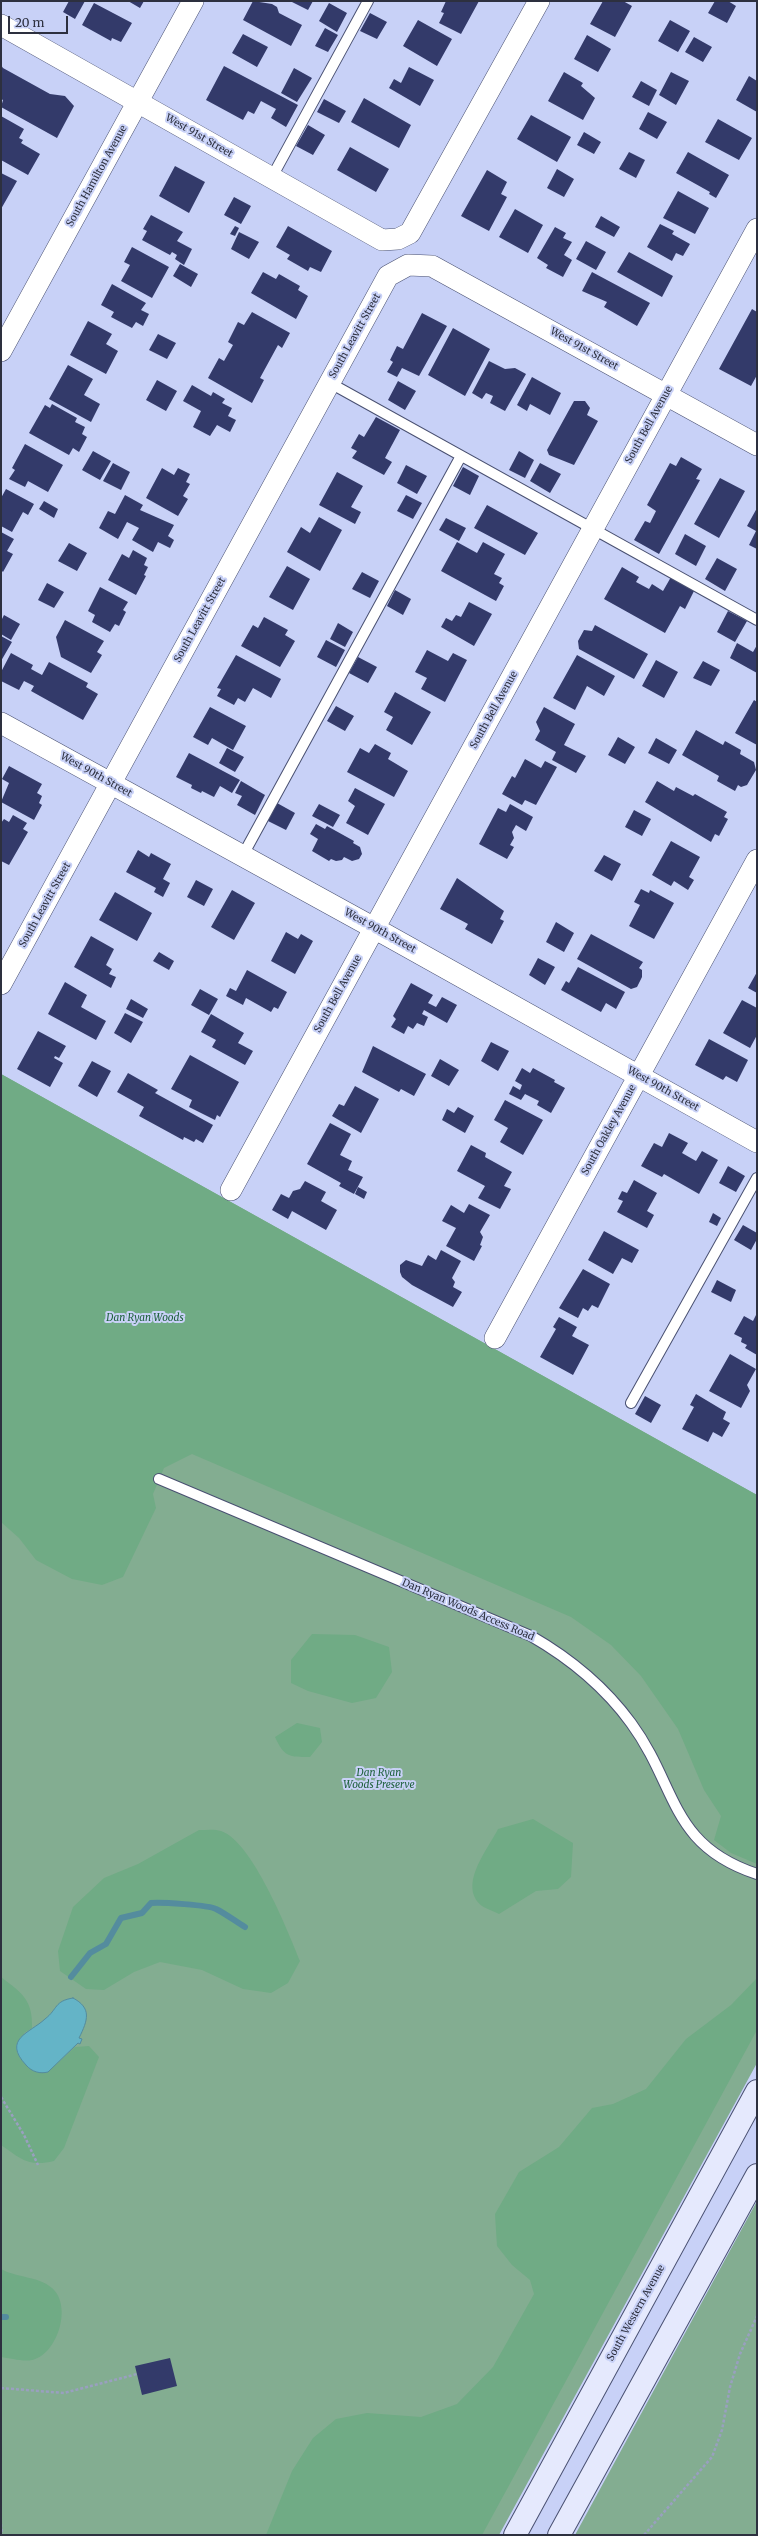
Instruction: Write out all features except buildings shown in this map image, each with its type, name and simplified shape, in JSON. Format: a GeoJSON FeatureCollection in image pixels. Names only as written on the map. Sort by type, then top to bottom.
{"type":"FeatureCollection","features":[{"type":"Feature","properties":{"kind":"main road","name":"South Western Avenue"},"geometry":{"type":"LineString","coordinates":[[515,2535],[757,2091]]}},
{"type":"Feature","properties":{"kind":"main road"},"geometry":{"type":"LineString","coordinates":[[559,2535],[757,2175]]}},
{"type":"Feature","properties":{"kind":"street","name":"South Hamilton Avenue"},"geometry":{"type":"LineString","coordinates":[[1,351],[193,1]]}},
{"type":"Feature","properties":{"kind":"street","name":"West 91st Street"},"geometry":{"type":"LineString","coordinates":[[1,25],[382,240],[398,239],[410,233],[539,1]]}},
{"type":"Feature","properties":{"kind":"street","name":"South Bell Avenue"},"geometry":{"type":"LineString","coordinates":[[231,1190],[757,229]]}},
{"type":"Feature","properties":{"kind":"street","name":"West 91st Street"},"geometry":{"type":"LineString","coordinates":[[408,265],[432,266],[757,445]]}},
{"type":"Feature","properties":{"kind":"street","name":"South Leavitt Street"},"geometry":{"type":"LineString","coordinates":[[1,984],[388,276],[408,265]]}},
{"type":"Feature","properties":{"kind":"street","name":"West 90th Street"},"geometry":{"type":"LineString","coordinates":[[1,723],[243,855],[757,1142]]}},
{"type":"Feature","properties":{"kind":"street","name":"South Oakley Avenue"},"geometry":{"type":"LineString","coordinates":[[495,1338],[757,860]]}},
{"type":"Feature","properties":{"kind":"lane"},"geometry":{"type":"LineString","coordinates":[[272,177],[368,1]]}},
{"type":"Feature","properties":{"kind":"lane"},"geometry":{"type":"LineString","coordinates":[[330,383],[757,620]]}},
{"type":"Feature","properties":{"kind":"lane"},"geometry":{"type":"LineString","coordinates":[[243,855],[461,456]]}},
{"type":"Feature","properties":{"kind":"lane"},"geometry":{"type":"LineString","coordinates":[[631,1404],[757,1178]]}},
{"type":"Feature","properties":{"kind":"lane","name":"Dan Ryan Woods Access Road"},"geometry":{"type":"LineString","coordinates":[[159,1479],[518,1631],[560,1653],[586,1673],[612,1698],[632,1724],[652,1757],[681,1817],[695,1838],[726,1862],[757,1874]]}},
{"type":"Feature","properties":{"kind":"path"},"geometry":{"type":"LineString","coordinates":[[1,2097],[38,2165]]}},
{"type":"Feature","properties":{"kind":"path"},"geometry":{"type":"LineString","coordinates":[[644,2535],[712,2457],[722,2430],[730,2387],[740,2354],[757,2316]]}},
{"type":"Feature","properties":{"kind":"path"},"geometry":{"type":"LineString","coordinates":[[1,2388],[64,2393],[137,2374]]}},
{"type":"Feature","properties":{"kind":"path"},"geometry":{"type":"LineString","coordinates":[[1,2524],[2,2535]]}},
{"type":"Feature","properties":{"kind":"green space","name":"Dan Ryan Woods Preserve"},"geometry":{"type":"Polygon","coordinates":[[[1,1074],[757,1495],[757,2063],[499,2535],[1,2535],[1,1074]]]}},
{"type":"Feature","properties":{"kind":"green space","name":"Dan Ryan Woods"},"geometry":{"type":"Polygon","coordinates":[[[1,1074],[757,1495],[757,1864],[731,1853],[714,1840],[721,1816],[704,1790],[678,1729],[641,1676],[611,1645],[571,1617],[192,1454],[164,1468],[153,1494],[156,1508],[123,1577],[102,1585],[72,1579],[36,1560],[19,1538],[1,1522],[1,1074]]]}},
{"type":"Feature","properties":{"kind":"green space"},"geometry":{"type":"Polygon","coordinates":[[[312,1634],[355,1635],[389,1647],[392,1672],[376,1698],[352,1703],[308,1691],[291,1683],[291,1660],[312,1634]]]}},
{"type":"Feature","properties":{"kind":"green space"},"geometry":{"type":"Polygon","coordinates":[[[297,1723],[320,1728],[322,1742],[310,1757],[297,1757],[284,1752],[275,1737],[297,1723]]]}},
{"type":"Feature","properties":{"kind":"green space"},"geometry":{"type":"Polygon","coordinates":[[[533,1819],[573,1843],[571,1877],[558,1889],[536,1891],[499,1914],[482,1906],[475,1898],[473,1878],[482,1857],[498,1829],[533,1819]]]}},
{"type":"Feature","properties":{"kind":"green space"},"geometry":{"type":"Polygon","coordinates":[[[199,1830],[219,1830],[233,1838],[245,1851],[268,1888],[300,1961],[288,1983],[271,1993],[243,1989],[202,1970],[160,1962],[134,1972],[104,1990],[86,1989],[60,1971],[58,1951],[73,1907],[104,1878],[138,1864],[199,1830]]]}},
{"type":"Feature","properties":{"kind":"green space"},"geometry":{"type":"Polygon","coordinates":[[[1,1977],[25,1998],[31,2010],[32,2028],[24,2033],[48,2072],[75,2047],[89,2046],[99,2057],[64,2148],[54,2161],[45,2163],[31,2162],[20,2158],[1,2145],[1,1977]]]}},
{"type":"Feature","properties":{"kind":"green space"},"geometry":{"type":"Polygon","coordinates":[[[757,1978],[757,2030],[482,2535],[266,2535],[292,2471],[313,2438],[336,2419],[367,2413],[421,2417],[457,2404],[493,2367],[534,2294],[530,2280],[512,2265],[497,2246],[495,2214],[519,2172],[559,2147],[592,2108],[613,2104],[646,2089],[686,2039],[731,2005],[757,1978]]]}},
{"type":"Feature","properties":{"kind":"green space"},"geometry":{"type":"Polygon","coordinates":[[[757,2201],[757,2535],[575,2535],[757,2201]]]}},
{"type":"Feature","properties":{"kind":"green space"},"geometry":{"type":"Polygon","coordinates":[[[1,2269],[40,2281],[52,2288],[58,2296],[61,2306],[61,2317],[55,2340],[49,2349],[41,2356],[32,2360],[1,2357],[1,2269]]]}},
{"type":"Feature","properties":{"kind":"shaded area"},"geometry":{"type":"Polygon","coordinates":[[[73,1998],[86,2010],[85,2026],[79,2038],[82,2039],[80,2044],[78,2043],[48,2072],[39,2073],[33,2071],[19,2056],[17,2049],[18,2043],[26,2033],[49,2015],[59,2003],[73,1998]]]}},
{"type":"Feature","properties":{"kind":"waterway"},"geometry":{"type":"LineString","coordinates":[[71,1977],[90,1953],[106,1944],[121,1918],[142,1913],[151,1903],[184,1904],[216,1909],[245,1927]]}},
{"type":"Feature","properties":{"kind":"waterway"},"geometry":{"type":"LineString","coordinates":[[1,2317],[6,2317]]}}]}
